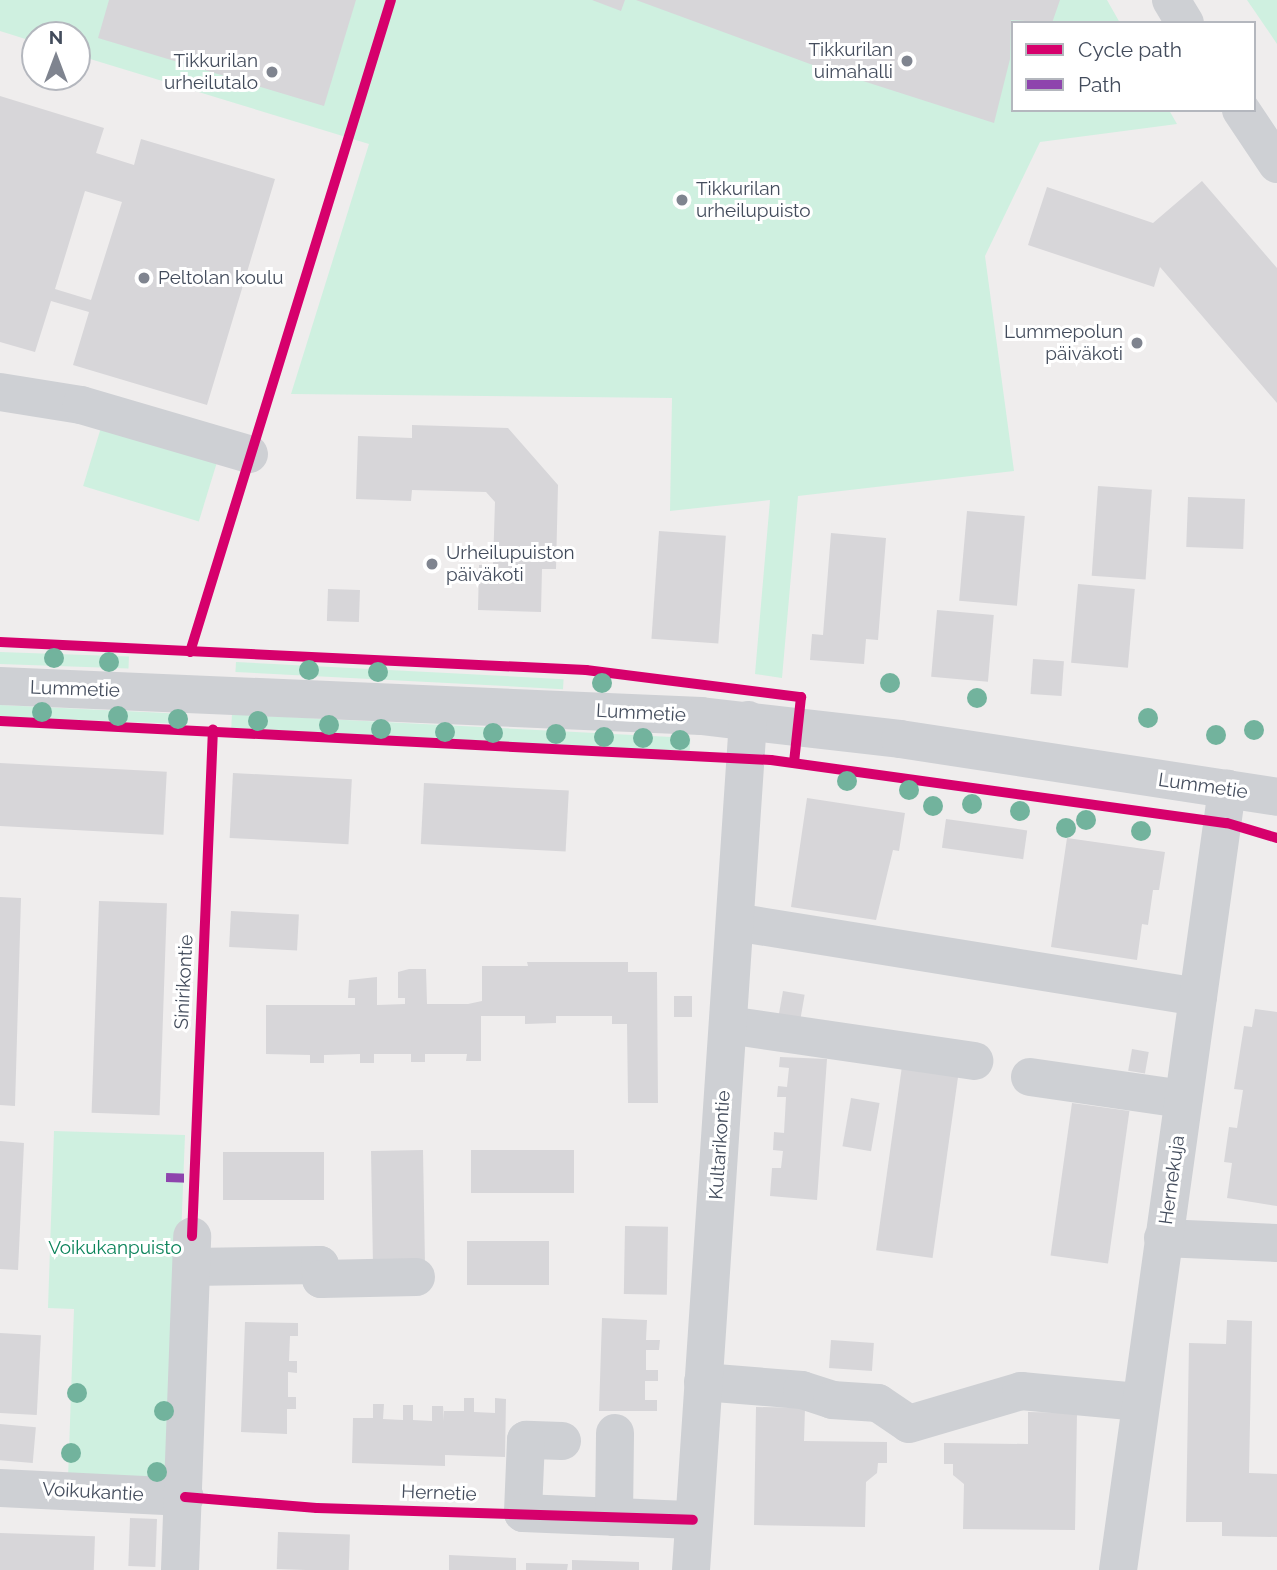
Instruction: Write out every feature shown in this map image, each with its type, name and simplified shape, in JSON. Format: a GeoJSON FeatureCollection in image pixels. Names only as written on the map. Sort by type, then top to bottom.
{"type":"FeatureCollection","features":[{"type":"Feature","properties":{"kind":"street"},"geometry":{"type":"LineString","coordinates":[[1171,0],[1184,21]]}},
{"type":"Feature","properties":{"kind":"street"},"geometry":{"type":"LineString","coordinates":[[1242,112],[1277,164]]}},
{"type":"Feature","properties":{"kind":"street"},"geometry":{"type":"LineString","coordinates":[[0,392],[80,405],[250,454]]}},
{"type":"Feature","properties":{"kind":"street","name":"Lummetie"},"geometry":{"type":"LineString","coordinates":[[0,686],[748,720],[1277,797]]}},
{"type":"Feature","properties":{"kind":"street","name":"Kultarikontie"},"geometry":{"type":"LineString","coordinates":[[691,1570],[748,720]]}},
{"type":"Feature","properties":{"kind":"street","name":"Hernekuja"},"geometry":{"type":"LineString","coordinates":[[1118,1570],[1227,789]]}},
{"type":"Feature","properties":{"kind":"street"},"geometry":{"type":"LineString","coordinates":[[735,922],[1198,997]]}},
{"type":"Feature","properties":{"kind":"street"},"geometry":{"type":"LineString","coordinates":[[728,1025],[974,1061]]}},
{"type":"Feature","properties":{"kind":"street"},"geometry":{"type":"LineString","coordinates":[[1030,1077],[1183,1099]]}},
{"type":"Feature","properties":{"kind":"street"},"geometry":{"type":"LineString","coordinates":[[1163,1238],[1277,1243]]}},
{"type":"Feature","properties":{"kind":"street"},"geometry":{"type":"LineString","coordinates":[[180,1570],[185,1496],[192,1252],[320,1265],[321,1279],[416,1277]]}},
{"type":"Feature","properties":{"kind":"street"},"geometry":{"type":"LineString","coordinates":[[703,1382],[802,1390],[832,1400],[878,1403],[909,1424],[1021,1391],[1140,1402]]}},
{"type":"Feature","properties":{"kind":"street"},"geometry":{"type":"LineString","coordinates":[[614,1517],[615,1433]]}},
{"type":"Feature","properties":{"kind":"street"},"geometry":{"type":"LineString","coordinates":[[562,1441],[526,1440],[523,1513],[693,1520]]}},
{"type":"Feature","properties":{"kind":"street","name":"Voikukantie"},"geometry":{"type":"LineString","coordinates":[[0,1488],[185,1496]]}},
{"type":"Feature","properties":{"kind":"green space","name":"Tikkurilan urheilupuisto"},"geometry":{"type":"Polygon","coordinates":[[[0,0],[1107,0],[1119,21],[1011,21],[1011,112],[1170,112],[1177,124],[1040,142],[985,256],[1014,471],[798,496],[782,678],[755,674],[770,500],[670,511],[672,398],[291,394],[369,144],[91,59],[91,21],[21,21],[21,38],[0,31],[0,0]]]}},
{"type":"Feature","properties":{"kind":"green space"},"geometry":{"type":"Polygon","coordinates":[[[1247,0],[1277,0],[1277,44],[1271,35],[1247,0]]]}},
{"type":"Feature","properties":{"kind":"green space"},"geometry":{"type":"Polygon","coordinates":[[[103,421],[219,456],[199,521],[83,486],[103,421]]]}},
{"type":"Feature","properties":{"kind":"green space"},"geometry":{"type":"Polygon","coordinates":[[[0,652],[129,657],[129,668],[0,664],[0,652]]]}},
{"type":"Feature","properties":{"kind":"green space"},"geometry":{"type":"Polygon","coordinates":[[[236,662],[564,679],[563,689],[235,672],[236,662]]]}},
{"type":"Feature","properties":{"kind":"green space"},"geometry":{"type":"Polygon","coordinates":[[[0,705],[186,714],[186,724],[0,717],[0,705]]]}},
{"type":"Feature","properties":{"kind":"green space"},"geometry":{"type":"Polygon","coordinates":[[[232,714],[690,738],[690,752],[231,728],[232,714]]]}},
{"type":"Feature","properties":{"kind":"green space","name":"Voikukanpuisto"},"geometry":{"type":"Polygon","coordinates":[[[54,1131],[185,1135],[172,1470],[164,1482],[68,1479],[74,1309],[48,1308],[54,1131]]]}},
{"type":"Feature","properties":{"kind":"building","name":"Tikkurilan urheilutalo"},"geometry":{"type":"Polygon","coordinates":[[[109,0],[356,0],[324,106],[98,38],[109,0]]]}},
{"type":"Feature","properties":{"kind":"building"},"geometry":{"type":"Polygon","coordinates":[[[592,0],[625,0],[621,11],[592,0]]]}},
{"type":"Feature","properties":{"kind":"building","name":"Tikkurilan uimahalli"},"geometry":{"type":"Polygon","coordinates":[[[636,0],[1060,0],[1053,21],[1011,20],[1010,59],[994,123],[810,64],[636,0]]]}},
{"type":"Feature","properties":{"kind":"building"},"geometry":{"type":"Polygon","coordinates":[[[0,96],[104,128],[96,153],[134,165],[141,139],[275,179],[207,405],[73,365],[89,312],[51,301],[35,352],[0,342],[0,96]],[[85,191],[55,289],[91,300],[122,202],[85,191]]]}},
{"type":"Feature","properties":{"kind":"building"},"geometry":{"type":"Polygon","coordinates":[[[1202,181],[1277,268],[1277,403],[1160,267],[1154,287],[1028,245],[1047,187],[1153,223],[1202,181]]]}},
{"type":"Feature","properties":{"kind":"building"},"geometry":{"type":"Polygon","coordinates":[[[412,425],[508,428],[558,485],[556,569],[542,569],[541,612],[478,610],[479,565],[493,565],[495,502],[486,492],[412,490],[411,501],[356,499],[358,436],[412,438],[412,425]]]}},
{"type":"Feature","properties":{"kind":"building"},"geometry":{"type":"Polygon","coordinates":[[[1098,486],[1152,490],[1146,580],[1092,576],[1098,486]]]}},
{"type":"Feature","properties":{"kind":"building"},"geometry":{"type":"Polygon","coordinates":[[[1188,497],[1245,499],[1243,549],[1186,547],[1188,497]]]}},
{"type":"Feature","properties":{"kind":"building"},"geometry":{"type":"Polygon","coordinates":[[[967,511],[1025,516],[1017,606],[959,601],[967,511]]]}},
{"type":"Feature","properties":{"kind":"building"},"geometry":{"type":"Polygon","coordinates":[[[659,531],[726,536],[718,643],[651,639],[659,531]]]}},
{"type":"Feature","properties":{"kind":"building"},"geometry":{"type":"Polygon","coordinates":[[[831,533],[886,538],[878,640],[866,639],[864,664],[810,660],[812,634],[823,635],[831,533]]]}},
{"type":"Feature","properties":{"kind":"building"},"geometry":{"type":"Polygon","coordinates":[[[1078,584],[1135,589],[1128,668],[1071,663],[1078,584]]]}},
{"type":"Feature","properties":{"kind":"building"},"geometry":{"type":"Polygon","coordinates":[[[328,589],[360,590],[359,622],[327,621],[328,589]]]}},
{"type":"Feature","properties":{"kind":"building"},"geometry":{"type":"Polygon","coordinates":[[[937,610],[994,615],[988,682],[931,677],[937,610]]]}},
{"type":"Feature","properties":{"kind":"building"},"geometry":{"type":"Polygon","coordinates":[[[1033,659],[1064,661],[1061,696],[1031,694],[1033,659]]]}},
{"type":"Feature","properties":{"kind":"building"},"geometry":{"type":"Polygon","coordinates":[[[0,763],[167,772],[163,835],[0,826],[0,763]]]}},
{"type":"Feature","properties":{"kind":"building"},"geometry":{"type":"Polygon","coordinates":[[[233,773],[352,779],[348,844],[230,838],[233,773]]]}},
{"type":"Feature","properties":{"kind":"building"},"geometry":{"type":"Polygon","coordinates":[[[424,783],[569,791],[566,852],[421,844],[424,783]]]}},
{"type":"Feature","properties":{"kind":"building"},"geometry":{"type":"Polygon","coordinates":[[[807,798],[905,813],[899,851],[893,850],[876,920],[791,907],[807,798]]]}},
{"type":"Feature","properties":{"kind":"building"},"geometry":{"type":"Polygon","coordinates":[[[946,819],[1027,830],[1023,859],[942,848],[946,819]]]}},
{"type":"Feature","properties":{"kind":"building"},"geometry":{"type":"Polygon","coordinates":[[[1067,838],[1165,852],[1159,890],[1153,890],[1148,925],[1142,924],[1137,960],[1051,947],[1067,838]]]}},
{"type":"Feature","properties":{"kind":"building"},"geometry":{"type":"Polygon","coordinates":[[[0,897],[21,898],[15,1106],[0,1105],[0,897]]]}},
{"type":"Feature","properties":{"kind":"building"},"geometry":{"type":"Polygon","coordinates":[[[99,901],[167,903],[160,1115],[92,1113],[99,901]]]}},
{"type":"Feature","properties":{"kind":"building"},"geometry":{"type":"Polygon","coordinates":[[[231,911],[299,915],[297,951],[229,947],[231,911]]]}},
{"type":"Feature","properties":{"kind":"building"},"geometry":{"type":"Polygon","coordinates":[[[527,962],[628,962],[628,972],[657,972],[658,1103],[628,1103],[627,1024],[612,1024],[612,1016],[556,1016],[556,1023],[525,1024],[525,1016],[481,1016],[481,1061],[466,1061],[467,1054],[425,1054],[425,1062],[411,1062],[411,1054],[374,1054],[374,1063],[360,1063],[360,1054],[324,1055],[324,1063],[310,1063],[310,1055],[266,1054],[266,1005],[355,1005],[355,998],[348,998],[349,980],[377,977],[377,1005],[405,1004],[405,998],[398,998],[398,972],[409,969],[426,969],[427,1004],[468,1004],[482,1001],[482,966],[528,966],[527,962]]]}},
{"type":"Feature","properties":{"kind":"building"},"geometry":{"type":"Polygon","coordinates":[[[783,991],[805,995],[800,1023],[778,1020],[783,991]]]}},
{"type":"Feature","properties":{"kind":"building"},"geometry":{"type":"Polygon","coordinates":[[[674,996],[692,996],[692,1017],[674,1017],[674,996]]]}},
{"type":"Feature","properties":{"kind":"building"},"geometry":{"type":"Polygon","coordinates":[[[1255,1009],[1277,1012],[1277,1206],[1227,1198],[1232,1163],[1224,1162],[1229,1127],[1237,1128],[1243,1090],[1234,1089],[1244,1026],[1252,1027],[1255,1009]]]}},
{"type":"Feature","properties":{"kind":"building"},"geometry":{"type":"Polygon","coordinates":[[[1132,1049],[1149,1052],[1145,1074],[1128,1071],[1132,1049]]]}},
{"type":"Feature","properties":{"kind":"building"},"geometry":{"type":"Polygon","coordinates":[[[780,1057],[827,1059],[817,1200],[770,1196],[772,1168],[781,1168],[783,1151],[773,1150],[774,1132],[784,1133],[786,1097],[777,1097],[778,1086],[787,1087],[789,1068],[779,1067],[780,1057]]]}},
{"type":"Feature","properties":{"kind":"building"},"geometry":{"type":"Polygon","coordinates":[[[902,1066],[958,1074],[933,1258],[876,1250],[902,1066]]]}},
{"type":"Feature","properties":{"kind":"building"},"geometry":{"type":"Polygon","coordinates":[[[851,1098],[880,1103],[871,1151],[842,1146],[851,1098]]]}},
{"type":"Feature","properties":{"kind":"building"},"geometry":{"type":"Polygon","coordinates":[[[1072,1103],[1129,1111],[1108,1264],[1051,1256],[1072,1103]]]}},
{"type":"Feature","properties":{"kind":"building"},"geometry":{"type":"Polygon","coordinates":[[[0,1141],[24,1143],[18,1270],[0,1269],[0,1141]]]}},
{"type":"Feature","properties":{"kind":"building"},"geometry":{"type":"Polygon","coordinates":[[[423,1150],[425,1266],[373,1267],[371,1151],[423,1150]]]}},
{"type":"Feature","properties":{"kind":"building"},"geometry":{"type":"Polygon","coordinates":[[[471,1150],[574,1150],[574,1193],[471,1193],[471,1150]]]}},
{"type":"Feature","properties":{"kind":"building"},"geometry":{"type":"Polygon","coordinates":[[[223,1152],[324,1152],[324,1200],[223,1200],[223,1152]]]}},
{"type":"Feature","properties":{"kind":"building"},"geometry":{"type":"Polygon","coordinates":[[[625,1226],[668,1227],[667,1295],[624,1294],[625,1226]]]}},
{"type":"Feature","properties":{"kind":"building"},"geometry":{"type":"Polygon","coordinates":[[[467,1241],[549,1241],[549,1285],[467,1285],[467,1241]]]}},
{"type":"Feature","properties":{"kind":"building"},"geometry":{"type":"Polygon","coordinates":[[[602,1318],[647,1320],[646,1340],[660,1340],[659,1350],[646,1350],[646,1370],[658,1370],[658,1381],[645,1381],[645,1400],[657,1400],[657,1411],[599,1411],[602,1318]]]}},
{"type":"Feature","properties":{"kind":"building"},"geometry":{"type":"Polygon","coordinates":[[[1227,1320],[1252,1321],[1249,1473],[1277,1474],[1277,1537],[1222,1536],[1222,1522],[1186,1522],[1189,1343],[1226,1344],[1227,1320]]]}},
{"type":"Feature","properties":{"kind":"building"},"geometry":{"type":"Polygon","coordinates":[[[245,1322],[298,1323],[298,1336],[290,1336],[289,1361],[297,1361],[297,1373],[288,1372],[288,1397],[296,1397],[296,1409],[287,1409],[287,1434],[241,1432],[245,1322]]]}},
{"type":"Feature","properties":{"kind":"building"},"geometry":{"type":"Polygon","coordinates":[[[0,1333],[41,1335],[37,1415],[0,1413],[0,1333]]]}},
{"type":"Feature","properties":{"kind":"building"},"geometry":{"type":"Polygon","coordinates":[[[831,1340],[874,1343],[872,1371],[829,1368],[831,1340]]]}},
{"type":"Feature","properties":{"kind":"building"},"geometry":{"type":"Polygon","coordinates":[[[464,1398],[474,1398],[474,1412],[495,1413],[495,1398],[506,1399],[505,1457],[445,1455],[445,1466],[352,1463],[353,1418],[373,1418],[373,1404],[384,1404],[383,1419],[403,1420],[403,1405],[413,1405],[413,1420],[432,1421],[432,1406],[443,1406],[444,1421],[444,1411],[464,1411],[464,1398]]]}},
{"type":"Feature","properties":{"kind":"building"},"geometry":{"type":"Polygon","coordinates":[[[756,1407],[805,1408],[804,1441],[887,1442],[887,1463],[878,1463],[877,1473],[866,1482],[865,1527],[754,1525],[756,1407]]]}},
{"type":"Feature","properties":{"kind":"building"},"geometry":{"type":"Polygon","coordinates":[[[1028,1412],[1077,1413],[1075,1530],[963,1529],[964,1484],[953,1475],[953,1464],[944,1464],[944,1443],[1028,1444],[1028,1412]]]}},
{"type":"Feature","properties":{"kind":"building"},"geometry":{"type":"Polygon","coordinates":[[[0,1424],[36,1427],[33,1463],[0,1460],[0,1424]]]}},
{"type":"Feature","properties":{"kind":"building"},"geometry":{"type":"Polygon","coordinates":[[[130,1518],[157,1519],[155,1567],[128,1566],[130,1518]]]}},
{"type":"Feature","properties":{"kind":"building"},"geometry":{"type":"Polygon","coordinates":[[[278,1532],[350,1535],[349,1570],[277,1569],[278,1532]]]}},
{"type":"Feature","properties":{"kind":"building"},"geometry":{"type":"Polygon","coordinates":[[[0,1533],[95,1536],[94,1570],[0,1570],[0,1533]]]}},
{"type":"Feature","properties":{"kind":"building"},"geometry":{"type":"Polygon","coordinates":[[[449,1555],[516,1558],[516,1570],[449,1570],[449,1555]]]}},
{"type":"Feature","properties":{"kind":"building"},"geometry":{"type":"Polygon","coordinates":[[[572,1560],[639,1562],[639,1570],[572,1570],[572,1560]]]}},
{"type":"Feature","properties":{"kind":"building"},"geometry":{"type":"Polygon","coordinates":[[[526,1563],[568,1564],[567,1570],[526,1570],[526,1563]]]}},
{"type":"Feature","properties":{"kind":"marked path"},"geometry":{"type":"LineString","coordinates":[[166,1177],[195,1178]]}},
{"type":"Feature","properties":{"kind":"cycle path"},"geometry":{"type":"LineString","coordinates":[[190,652],[391,0]]}},
{"type":"Feature","properties":{"kind":"cycle path"},"geometry":{"type":"LineString","coordinates":[[0,642],[586,670],[801,697],[794,763]]}},
{"type":"Feature","properties":{"kind":"cycle path"},"geometry":{"type":"LineString","coordinates":[[0,721],[771,760],[1227,823],[1277,838]]}},
{"type":"Feature","properties":{"kind":"cycle path","name":"Sinirikontie"},"geometry":{"type":"LineString","coordinates":[[192,1236],[213,729]]}},
{"type":"Feature","properties":{"kind":"cycle path","name":"Hernetie"},"geometry":{"type":"LineString","coordinates":[[185,1497],[317,1508],[693,1520]]}},
{"type":"Feature","properties":{"kind":"place","name":"Tikkurilan uimahalli"},"geometry":{"type":"Point","coordinates":[907,61]}},
{"type":"Feature","properties":{"kind":"place","name":"Tikkurilan urheilutalo"},"geometry":{"type":"Point","coordinates":[272,72]}},
{"type":"Feature","properties":{"kind":"place","name":"Tikkurilan urheilupuisto"},"geometry":{"type":"Point","coordinates":[682,200]}},
{"type":"Feature","properties":{"kind":"place","name":"Peltolan koulu"},"geometry":{"type":"Point","coordinates":[144,278]}},
{"type":"Feature","properties":{"kind":"place","name":"Lummepolun päiväkoti"},"geometry":{"type":"Point","coordinates":[1137,343]}},
{"type":"Feature","properties":{"kind":"place","name":"Urheilupuiston päiväkoti"},"geometry":{"type":"Point","coordinates":[432,564]}}]}
